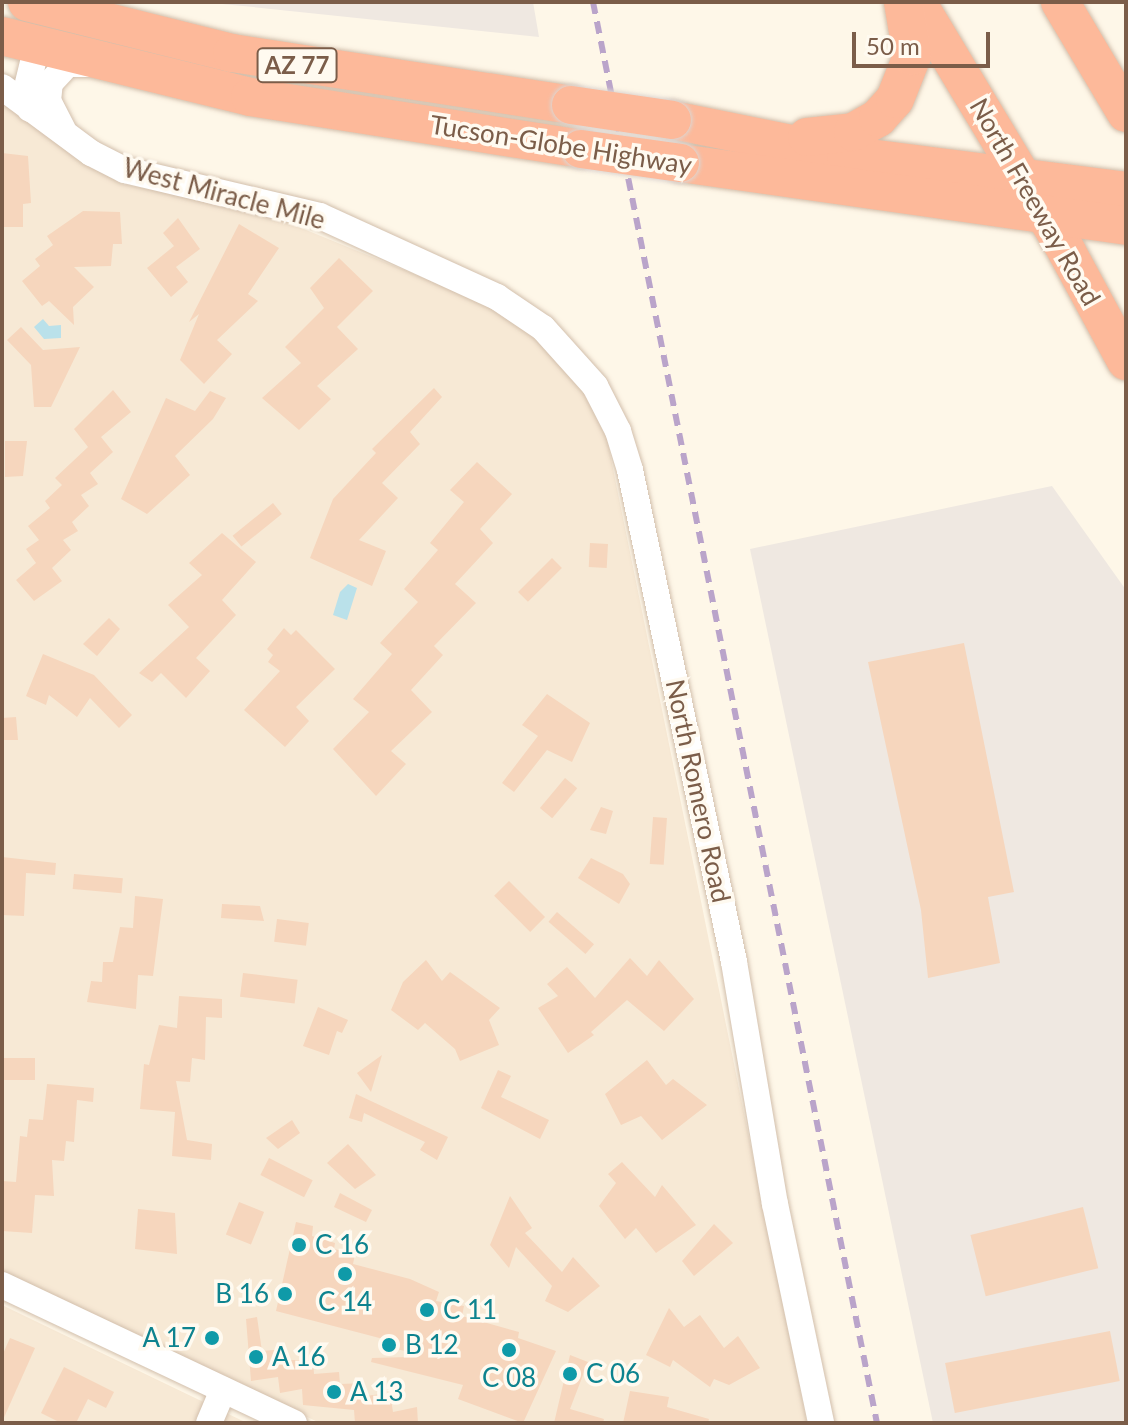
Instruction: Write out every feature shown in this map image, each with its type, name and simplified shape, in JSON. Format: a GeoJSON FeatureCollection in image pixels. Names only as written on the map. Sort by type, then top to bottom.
{"type":"FeatureCollection","features":[{"type":"Feature","properties":{"kind":"highway"},"geometry":{"type":"LineString","coordinates":[[14,2],[34,19],[20,41]]}},
{"type":"Feature","properties":{"kind":"highway","name":"Tucson-Globe Highway"},"geometry":{"type":"LineString","coordinates":[[27,2],[256,58],[733,130],[846,155],[1117,190]]}},
{"type":"Feature","properties":{"kind":"highway"},"geometry":{"type":"LineString","coordinates":[[733,130],[826,138],[853,132],[878,118],[908,74],[912,39],[903,2]]}},
{"type":"Feature","properties":{"kind":"highway","name":"North Freeway Road"},"geometry":{"type":"LineString","coordinates":[[917,2],[1043,213],[1126,361]]}},
{"type":"Feature","properties":{"kind":"highway"},"geometry":{"type":"LineString","coordinates":[[1060,2],[1126,113]]}},
{"type":"Feature","properties":{"kind":"highway","name":"Tucson-Globe Highway"},"geometry":{"type":"LineString","coordinates":[[20,41],[275,102],[1126,226]]}},
{"type":"Feature","properties":{"kind":"street"},"geometry":{"type":"LineString","coordinates":[[20,41],[30,109]]}},
{"type":"Feature","properties":{"kind":"street"},"geometry":{"type":"LineString","coordinates":[[71,139],[50,109],[54,77],[75,63],[119,67]]}},
{"type":"Feature","properties":{"kind":"street","name":"West Miracle Mile"},"geometry":{"type":"LineString","coordinates":[[2,87],[71,139],[136,174],[281,204],[415,259]]}},
{"type":"Feature","properties":{"kind":"street","name":"North Romero Road"},"geometry":{"type":"LineString","coordinates":[[415,259],[497,297],[543,328],[595,386],[624,449],[734,962],[775,1204],[821,1423]]}},
{"type":"Feature","properties":{"kind":"street"},"geometry":{"type":"LineString","coordinates":[[2,1285],[294,1423]]}},
{"type":"Feature","properties":{"kind":"street"},"geometry":{"type":"LineString","coordinates":[[209,1423],[223,1390]]}},
{"type":"Feature","properties":{"kind":"shaded area"},"geometry":{"type":"Polygon","coordinates":[[[201,2],[533,2],[539,37],[243,6],[201,2]]]}},
{"type":"Feature","properties":{"kind":"shaded area"},"geometry":{"type":"Polygon","coordinates":[[[2,97],[75,158],[122,184],[262,212],[475,299],[523,328],[560,359],[585,396],[607,439],[807,1423],[320,1423],[2,1274],[2,97]]]}},
{"type":"Feature","properties":{"kind":"shaded area"},"geometry":{"type":"Polygon","coordinates":[[[1052,486],[1126,590],[1126,1423],[933,1423],[750,549],[1052,486]]]}},
{"type":"Feature","properties":{"kind":"shaded area"},"geometry":{"type":"Polygon","coordinates":[[[2,1305],[247,1423],[2,1423],[2,1305]]]}},
{"type":"Feature","properties":{"kind":"water"},"geometry":{"type":"Polygon","coordinates":[[[43,319],[49,326],[61,325],[61,338],[44,339],[34,327],[43,319]]]}},
{"type":"Feature","properties":{"kind":"water"},"geometry":{"type":"Polygon","coordinates":[[[348,584],[357,588],[347,620],[333,615],[340,592],[348,584]]]}},
{"type":"Feature","properties":{"kind":"building"},"geometry":{"type":"Polygon","coordinates":[[[2,153],[28,156],[31,203],[23,204],[23,227],[2,227],[2,153]]]}},
{"type":"Feature","properties":{"kind":"building"},"geometry":{"type":"Polygon","coordinates":[[[83,211],[120,212],[122,244],[113,244],[111,266],[74,267],[94,287],[73,307],[74,325],[49,301],[42,306],[22,281],[40,266],[35,259],[53,245],[47,236],[83,211]]]}},
{"type":"Feature","properties":{"kind":"building"},"geometry":{"type":"Polygon","coordinates":[[[178,218],[200,249],[176,267],[188,282],[171,297],[147,268],[174,246],[163,233],[178,218]]]}},
{"type":"Feature","properties":{"kind":"building"},"geometry":{"type":"Polygon","coordinates":[[[239,224],[279,248],[248,294],[258,301],[217,340],[232,354],[204,384],[180,360],[199,314],[189,322],[239,224]]]}},
{"type":"Feature","properties":{"kind":"building"},"geometry":{"type":"Polygon","coordinates":[[[339,258],[373,291],[337,327],[358,349],[317,386],[331,399],[299,430],[262,398],[301,363],[285,347],[324,308],[310,288],[339,258]]]}},
{"type":"Feature","properties":{"kind":"building"},"geometry":{"type":"Polygon","coordinates":[[[21,327],[43,350],[80,347],[51,407],[34,407],[31,365],[7,340],[21,327]]]}},
{"type":"Feature","properties":{"kind":"building"},"geometry":{"type":"Polygon","coordinates":[[[434,388],[442,397],[410,432],[420,444],[382,483],[398,498],[359,540],[386,551],[372,586],[310,558],[333,499],[376,453],[372,449],[434,388]]]}},
{"type":"Feature","properties":{"kind":"building"},"geometry":{"type":"Polygon","coordinates":[[[113,390],[131,412],[101,437],[113,452],[90,473],[98,484],[81,495],[89,506],[72,522],[78,531],[63,540],[71,550],[52,568],[62,581],[34,601],[16,580],[36,563],[26,549],[39,540],[28,526],[50,508],[45,501],[62,485],[55,478],[88,447],[74,429],[113,390]]]}},
{"type":"Feature","properties":{"kind":"building"},"geometry":{"type":"Polygon","coordinates":[[[210,391],[226,398],[213,419],[175,456],[190,475],[147,514],[121,499],[166,398],[195,411],[210,391]]]}},
{"type":"Feature","properties":{"kind":"building"},"geometry":{"type":"Polygon","coordinates":[[[5,441],[27,441],[23,476],[5,477],[5,441]]]}},
{"type":"Feature","properties":{"kind":"building"},"geometry":{"type":"Polygon","coordinates":[[[477,462],[512,494],[480,529],[493,543],[455,584],[476,603],[434,646],[443,655],[411,690],[432,712],[391,751],[406,764],[376,796],[333,749],[369,712],[353,699],[392,654],[380,643],[418,602],[404,589],[438,550],[430,543],[464,502],[450,490],[477,462]]]}},
{"type":"Feature","properties":{"kind":"building"},"geometry":{"type":"Polygon","coordinates":[[[273,503],[282,514],[241,547],[233,536],[273,503]]]}},
{"type":"Feature","properties":{"kind":"building"},"geometry":{"type":"Polygon","coordinates":[[[222,533],[256,562],[222,600],[236,615],[196,658],[210,671],[186,698],[161,673],[152,682],[139,673],[189,627],[168,605],[202,575],[189,563],[222,533]]]}},
{"type":"Feature","properties":{"kind":"building"},"geometry":{"type":"Polygon","coordinates":[[[590,543],[608,544],[607,568],[589,567],[590,543]]]}},
{"type":"Feature","properties":{"kind":"building"},"geometry":{"type":"Polygon","coordinates":[[[552,558],[562,568],[528,602],[518,592],[552,558]]]}},
{"type":"Feature","properties":{"kind":"building"},"geometry":{"type":"Polygon","coordinates":[[[109,618],[120,629],[97,656],[83,644],[109,618]]]}},
{"type":"Feature","properties":{"kind":"building"},"geometry":{"type":"Polygon","coordinates":[[[284,628],[291,635],[296,630],[335,669],[296,707],[309,721],[285,747],[244,710],[280,671],[268,662],[273,655],[267,649],[284,628]]]}},
{"type":"Feature","properties":{"kind":"building"},"geometry":{"type":"Polygon","coordinates":[[[964,643],[1014,892],[988,897],[1000,963],[928,978],[921,910],[868,662],[964,643]]]}},
{"type":"Feature","properties":{"kind":"building"},"geometry":{"type":"Polygon","coordinates":[[[43,654],[94,675],[132,715],[119,728],[90,698],[77,717],[49,695],[46,705],[26,696],[43,654]]]}},
{"type":"Feature","properties":{"kind":"building"},"geometry":{"type":"Polygon","coordinates":[[[547,694],[590,723],[572,762],[547,750],[514,792],[502,783],[538,736],[522,725],[547,694]]]}},
{"type":"Feature","properties":{"kind":"building"},"geometry":{"type":"Polygon","coordinates":[[[16,717],[18,740],[2,740],[2,718],[16,717]]]}},
{"type":"Feature","properties":{"kind":"building"},"geometry":{"type":"Polygon","coordinates":[[[565,778],[577,788],[552,818],[540,808],[565,778]]]}},
{"type":"Feature","properties":{"kind":"building"},"geometry":{"type":"Polygon","coordinates":[[[601,807],[613,811],[606,834],[590,830],[601,807]]]}},
{"type":"Feature","properties":{"kind":"building"},"geometry":{"type":"Polygon","coordinates":[[[653,817],[667,818],[664,865],[650,864],[653,817]]]}},
{"type":"Feature","properties":{"kind":"building"},"geometry":{"type":"Polygon","coordinates":[[[2,857],[56,863],[55,875],[26,873],[24,916],[2,915],[2,857]]]}},
{"type":"Feature","properties":{"kind":"building"},"geometry":{"type":"Polygon","coordinates":[[[591,858],[623,874],[630,884],[619,904],[578,878],[591,858]]]}},
{"type":"Feature","properties":{"kind":"building"},"geometry":{"type":"Polygon","coordinates":[[[74,874],[123,878],[122,893],[73,889],[74,874]]]}},
{"type":"Feature","properties":{"kind":"building"},"geometry":{"type":"Polygon","coordinates":[[[509,881],[545,917],[530,932],[494,896],[509,881]]]}},
{"type":"Feature","properties":{"kind":"building"},"geometry":{"type":"Polygon","coordinates":[[[135,896],[163,899],[153,976],[138,975],[136,1009],[87,1002],[91,981],[102,982],[103,962],[113,962],[120,927],[133,928],[135,896]]]}},
{"type":"Feature","properties":{"kind":"building"},"geometry":{"type":"Polygon","coordinates":[[[222,904],[260,906],[264,921],[221,918],[222,904]]]}},
{"type":"Feature","properties":{"kind":"building"},"geometry":{"type":"Polygon","coordinates":[[[557,912],[594,944],[585,954],[548,922],[557,912]]]}},
{"type":"Feature","properties":{"kind":"building"},"geometry":{"type":"Polygon","coordinates":[[[277,919],[309,923],[306,946],[274,942],[277,919]]]}},
{"type":"Feature","properties":{"kind":"building"},"geometry":{"type":"Polygon","coordinates":[[[630,958],[647,976],[659,960],[694,999],[664,1031],[627,1000],[591,1032],[594,1035],[568,1053],[538,1008],[558,996],[547,984],[567,967],[595,998],[630,958]]]}},
{"type":"Feature","properties":{"kind":"building"},"geometry":{"type":"Polygon","coordinates":[[[426,960],[442,981],[450,972],[500,1008],[489,1020],[499,1045],[460,1061],[455,1049],[425,1023],[418,1030],[391,1010],[403,982],[426,960]]]}},
{"type":"Feature","properties":{"kind":"building"},"geometry":{"type":"Polygon","coordinates":[[[243,973],[298,980],[295,1004],[240,997],[243,973]]]}},
{"type":"Feature","properties":{"kind":"building"},"geometry":{"type":"Polygon","coordinates":[[[179,996],[222,999],[222,1018],[206,1017],[205,1060],[192,1058],[190,1082],[176,1081],[187,1140],[212,1144],[211,1160],[172,1156],[175,1112],[140,1109],[144,1064],[149,1065],[159,1025],[177,1028],[179,996]]]}},
{"type":"Feature","properties":{"kind":"building"},"geometry":{"type":"Polygon","coordinates":[[[318,1007],[348,1020],[342,1033],[337,1031],[329,1055],[303,1046],[318,1007]]]}},
{"type":"Feature","properties":{"kind":"building"},"geometry":{"type":"Polygon","coordinates":[[[382,1055],[371,1092],[357,1073],[382,1055]]]}},
{"type":"Feature","properties":{"kind":"building"},"geometry":{"type":"Polygon","coordinates":[[[2,1058],[35,1058],[35,1080],[2,1080],[2,1058]]]}},
{"type":"Feature","properties":{"kind":"building"},"geometry":{"type":"Polygon","coordinates":[[[647,1060],[666,1085],[673,1079],[707,1105],[662,1140],[641,1116],[621,1125],[605,1094],[647,1060]]]}},
{"type":"Feature","properties":{"kind":"building"},"geometry":{"type":"Polygon","coordinates":[[[498,1070],[511,1076],[501,1097],[549,1120],[540,1139],[481,1108],[498,1070]]]}},
{"type":"Feature","properties":{"kind":"building"},"geometry":{"type":"Polygon","coordinates":[[[47,1084],[94,1088],[93,1102],[77,1100],[74,1142],[66,1141],[64,1161],[52,1160],[54,1196],[35,1195],[32,1233],[2,1231],[2,1181],[16,1182],[20,1136],[27,1137],[29,1119],[43,1120],[47,1084]]]}},
{"type":"Feature","properties":{"kind":"building"},"geometry":{"type":"Polygon","coordinates":[[[356,1094],[448,1137],[437,1160],[420,1150],[425,1142],[364,1113],[362,1122],[349,1118],[356,1094]]]}},
{"type":"Feature","properties":{"kind":"building"},"geometry":{"type":"Polygon","coordinates":[[[292,1120],[300,1133],[278,1149],[266,1138],[292,1120]]]}},
{"type":"Feature","properties":{"kind":"building"},"geometry":{"type":"Polygon","coordinates":[[[348,1144],[376,1175],[355,1189],[327,1163],[348,1144]]]}},
{"type":"Feature","properties":{"kind":"building"},"geometry":{"type":"Polygon","coordinates":[[[269,1158],[313,1180],[304,1197],[260,1175],[269,1158]]]}},
{"type":"Feature","properties":{"kind":"building"},"geometry":{"type":"Polygon","coordinates":[[[622,1162],[655,1197],[662,1185],[696,1225],[656,1253],[636,1228],[625,1239],[599,1206],[616,1183],[608,1174],[622,1162]]]}},
{"type":"Feature","properties":{"kind":"building"},"geometry":{"type":"Polygon","coordinates":[[[340,1193],[372,1210],[366,1222],[334,1207],[340,1193]]]}},
{"type":"Feature","properties":{"kind":"building"},"geometry":{"type":"Polygon","coordinates":[[[510,1196],[532,1228],[525,1233],[562,1272],[573,1257],[600,1286],[568,1312],[545,1301],[552,1286],[516,1247],[509,1268],[490,1245],[510,1196]]]}},
{"type":"Feature","properties":{"kind":"building"},"geometry":{"type":"Polygon","coordinates":[[[239,1202],[264,1212],[251,1245],[226,1234],[239,1202]]]}},
{"type":"Feature","properties":{"kind":"building"},"geometry":{"type":"Polygon","coordinates":[[[1083,1207],[1098,1268],[986,1296],[970,1235],[1083,1207]]]}},
{"type":"Feature","properties":{"kind":"building"},"geometry":{"type":"Polygon","coordinates":[[[138,1209],[175,1213],[177,1254],[135,1249],[138,1209]]]}},
{"type":"Feature","properties":{"kind":"building"},"geometry":{"type":"Polygon","coordinates":[[[296,1222],[313,1226],[312,1236],[335,1243],[334,1249],[355,1254],[353,1264],[410,1279],[439,1292],[436,1301],[464,1306],[462,1316],[519,1332],[518,1338],[556,1351],[523,1423],[458,1399],[463,1385],[371,1362],[372,1358],[409,1357],[410,1352],[391,1348],[391,1341],[276,1311],[296,1222]]]}},
{"type":"Feature","properties":{"kind":"building"},"geometry":{"type":"Polygon","coordinates":[[[714,1224],[733,1243],[694,1276],[682,1261],[714,1224]]]}},
{"type":"Feature","properties":{"kind":"building"},"geometry":{"type":"Polygon","coordinates":[[[669,1308],[684,1327],[700,1315],[724,1348],[738,1336],[760,1368],[729,1385],[714,1379],[710,1387],[673,1360],[670,1367],[646,1355],[669,1308]]]}},
{"type":"Feature","properties":{"kind":"building"},"geometry":{"type":"Polygon","coordinates":[[[257,1317],[262,1351],[285,1349],[286,1360],[313,1360],[314,1374],[339,1372],[340,1384],[364,1383],[365,1396],[390,1393],[393,1412],[417,1407],[418,1423],[355,1423],[354,1410],[303,1405],[302,1389],[280,1393],[278,1377],[251,1381],[246,1319],[257,1317]]]}},
{"type":"Feature","properties":{"kind":"building"},"geometry":{"type":"Polygon","coordinates":[[[1110,1331],[1120,1381],[955,1413],[945,1363],[1110,1331]]]}},
{"type":"Feature","properties":{"kind":"building"},"geometry":{"type":"Polygon","coordinates":[[[10,1338],[35,1348],[2,1422],[2,1356],[10,1338]]]}},
{"type":"Feature","properties":{"kind":"building"},"geometry":{"type":"Polygon","coordinates":[[[570,1355],[588,1362],[570,1409],[604,1419],[603,1423],[554,1423],[570,1355]]]}},
{"type":"Feature","properties":{"kind":"building"},"geometry":{"type":"Polygon","coordinates":[[[64,1367],[114,1392],[106,1408],[88,1399],[76,1423],[61,1423],[41,1413],[64,1367]]]}},
{"type":"Feature","properties":{"kind":"building"},"geometry":{"type":"Polygon","coordinates":[[[630,1391],[669,1397],[667,1407],[709,1419],[708,1423],[623,1423],[630,1391]]]}},
{"type":"Feature","properties":{"kind":"railway"},"geometry":{"type":"LineString","coordinates":[[593,2],[877,1423]]}},
{"type":"Feature","properties":{"kind":"place","name":"C 16"},"geometry":{"type":"Point","coordinates":[299,1245]}},
{"type":"Feature","properties":{"kind":"place","name":"C 14"},"geometry":{"type":"Point","coordinates":[345,1274]}},
{"type":"Feature","properties":{"kind":"place","name":"B 16"},"geometry":{"type":"Point","coordinates":[285,1294]}},
{"type":"Feature","properties":{"kind":"place","name":"C 11"},"geometry":{"type":"Point","coordinates":[427,1310]}},
{"type":"Feature","properties":{"kind":"place","name":"A 17"},"geometry":{"type":"Point","coordinates":[212,1338]}},
{"type":"Feature","properties":{"kind":"place","name":"B 12"},"geometry":{"type":"Point","coordinates":[389,1345]}},
{"type":"Feature","properties":{"kind":"place","name":"C 08"},"geometry":{"type":"Point","coordinates":[509,1350]}},
{"type":"Feature","properties":{"kind":"place","name":"A 16"},"geometry":{"type":"Point","coordinates":[256,1357]}},
{"type":"Feature","properties":{"kind":"place","name":"C 06"},"geometry":{"type":"Point","coordinates":[570,1374]}},
{"type":"Feature","properties":{"kind":"place","name":"A 13"},"geometry":{"type":"Point","coordinates":[334,1392]}}]}
